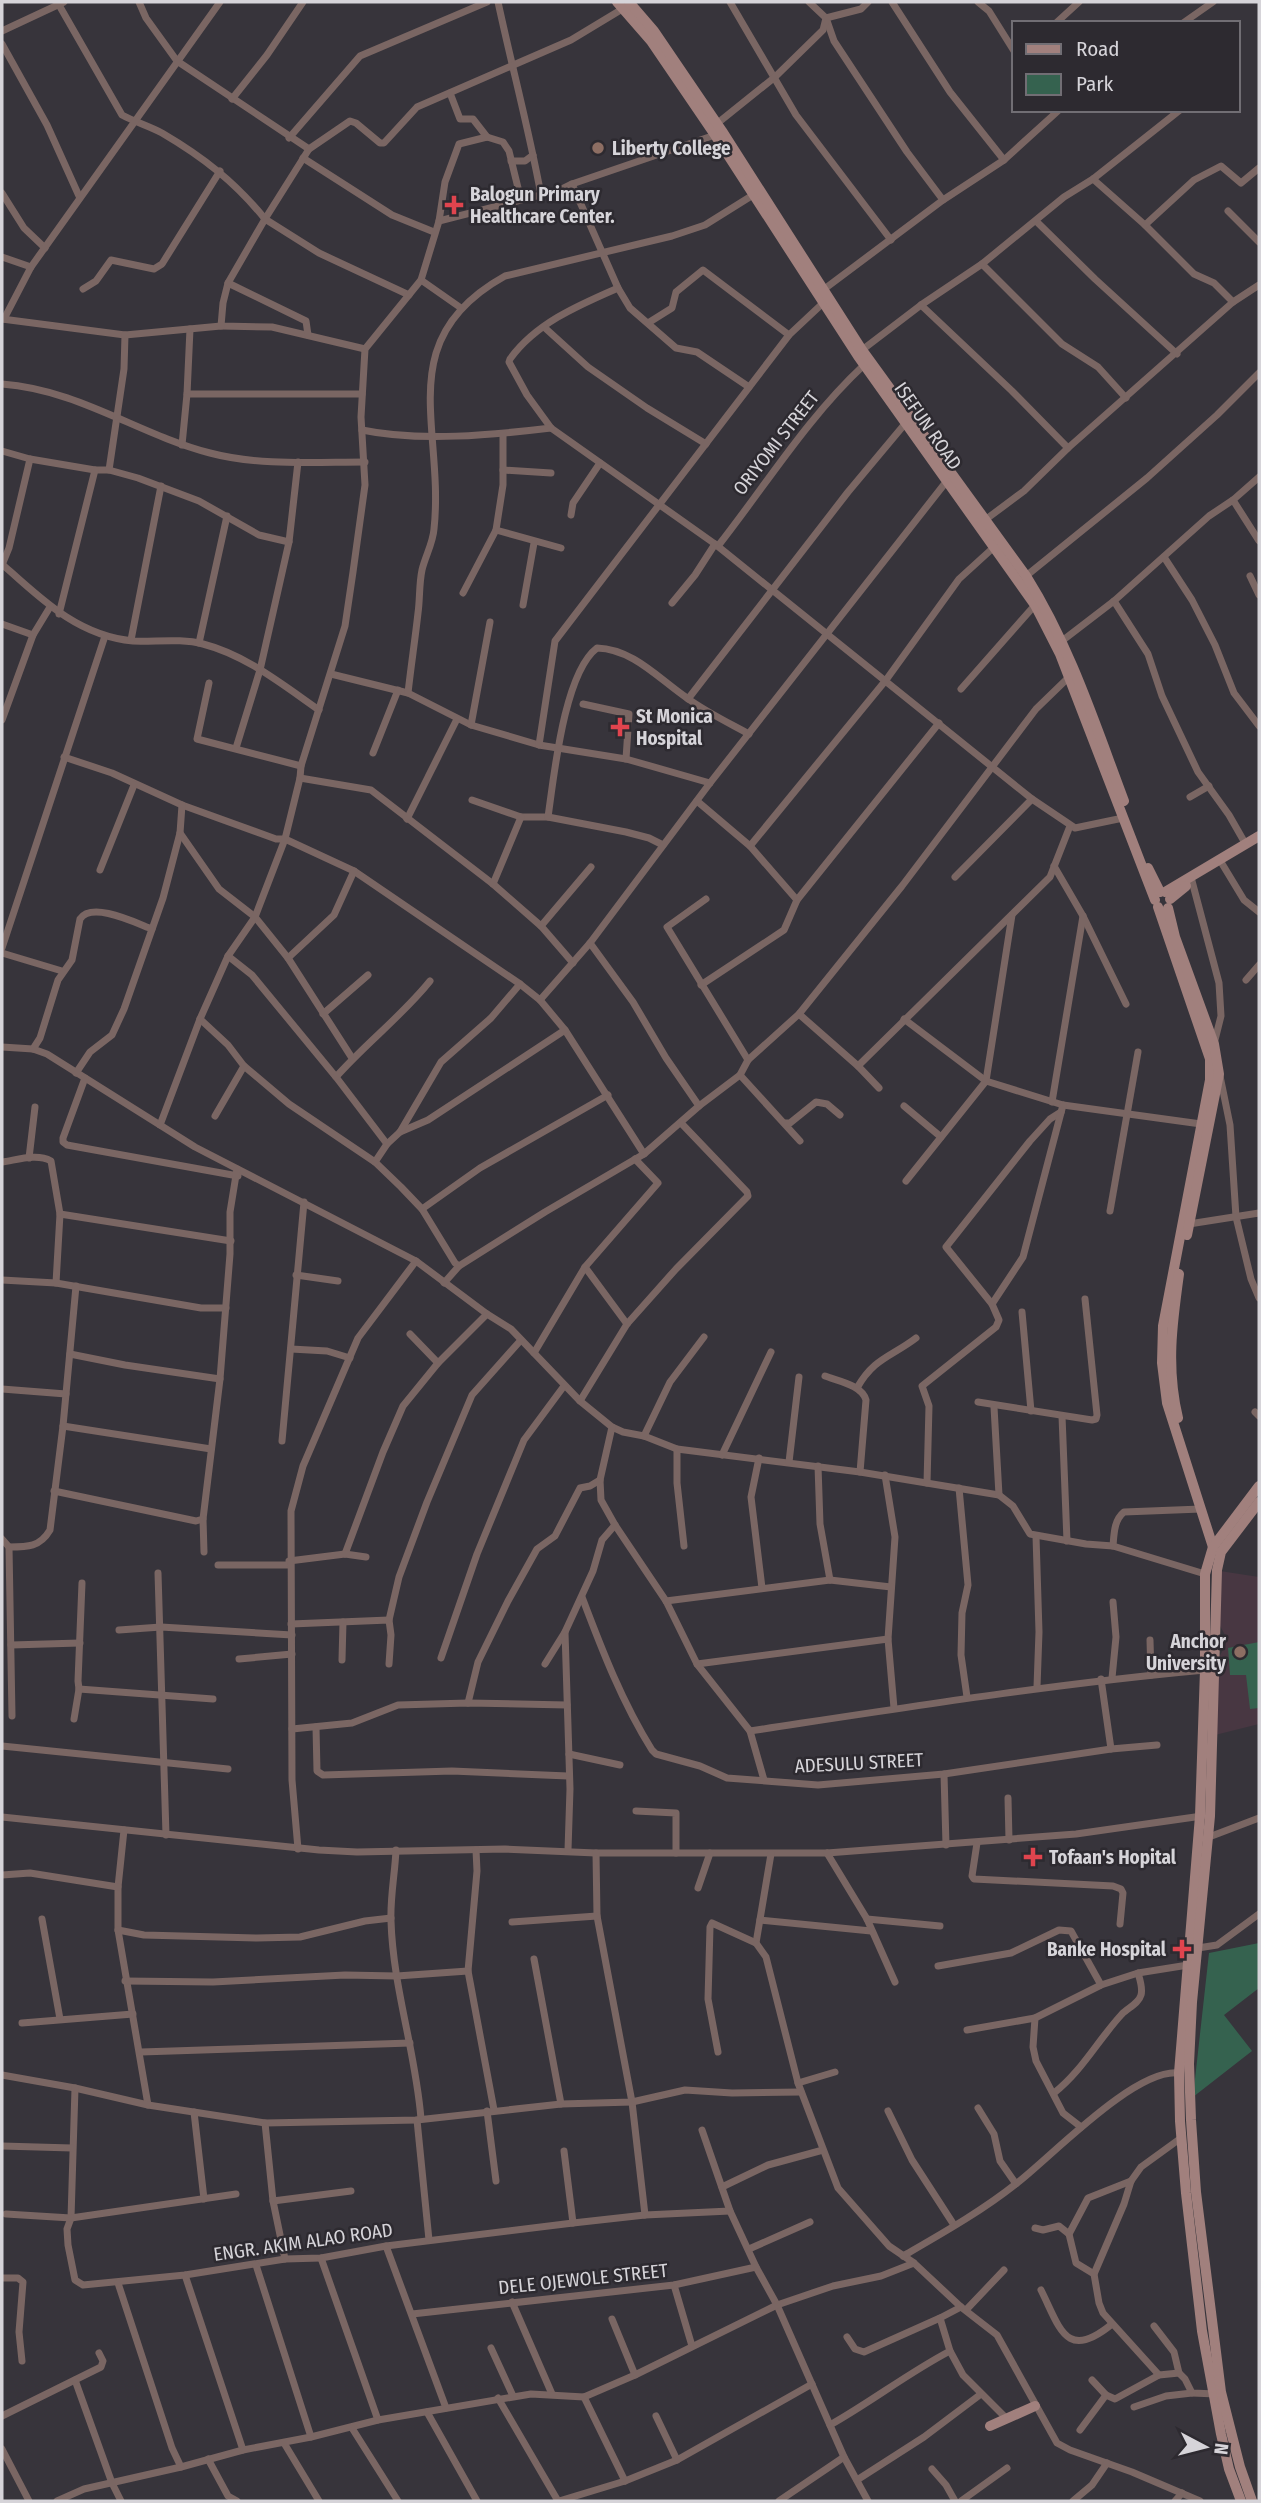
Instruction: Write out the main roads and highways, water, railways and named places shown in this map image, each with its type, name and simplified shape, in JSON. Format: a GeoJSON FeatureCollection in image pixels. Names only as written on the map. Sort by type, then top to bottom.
{"type":"FeatureCollection","features":[{"type":"Feature","properties":{"kind":"place","name":"Liberty College"},"geometry":{"type":"Point","coordinates":[598,148]}},
{"type":"Feature","properties":{"kind":"place","name":"Balogun Primary Healthcare Center."},"geometry":{"type":"Point","coordinates":[454,205]}},
{"type":"Feature","properties":{"kind":"place","name":"St Monica Hospital"},"geometry":{"type":"Point","coordinates":[620,727]}},
{"type":"Feature","properties":{"kind":"place","name":"Anchor University"},"geometry":{"type":"Point","coordinates":[1240,1652]}},
{"type":"Feature","properties":{"kind":"place","name":"Tofaan's Hopital"},"geometry":{"type":"Point","coordinates":[1033,1857]}},
{"type":"Feature","properties":{"kind":"place","name":"Banke Hospital"},"geometry":{"type":"Point","coordinates":[1182,1949]}}]}
